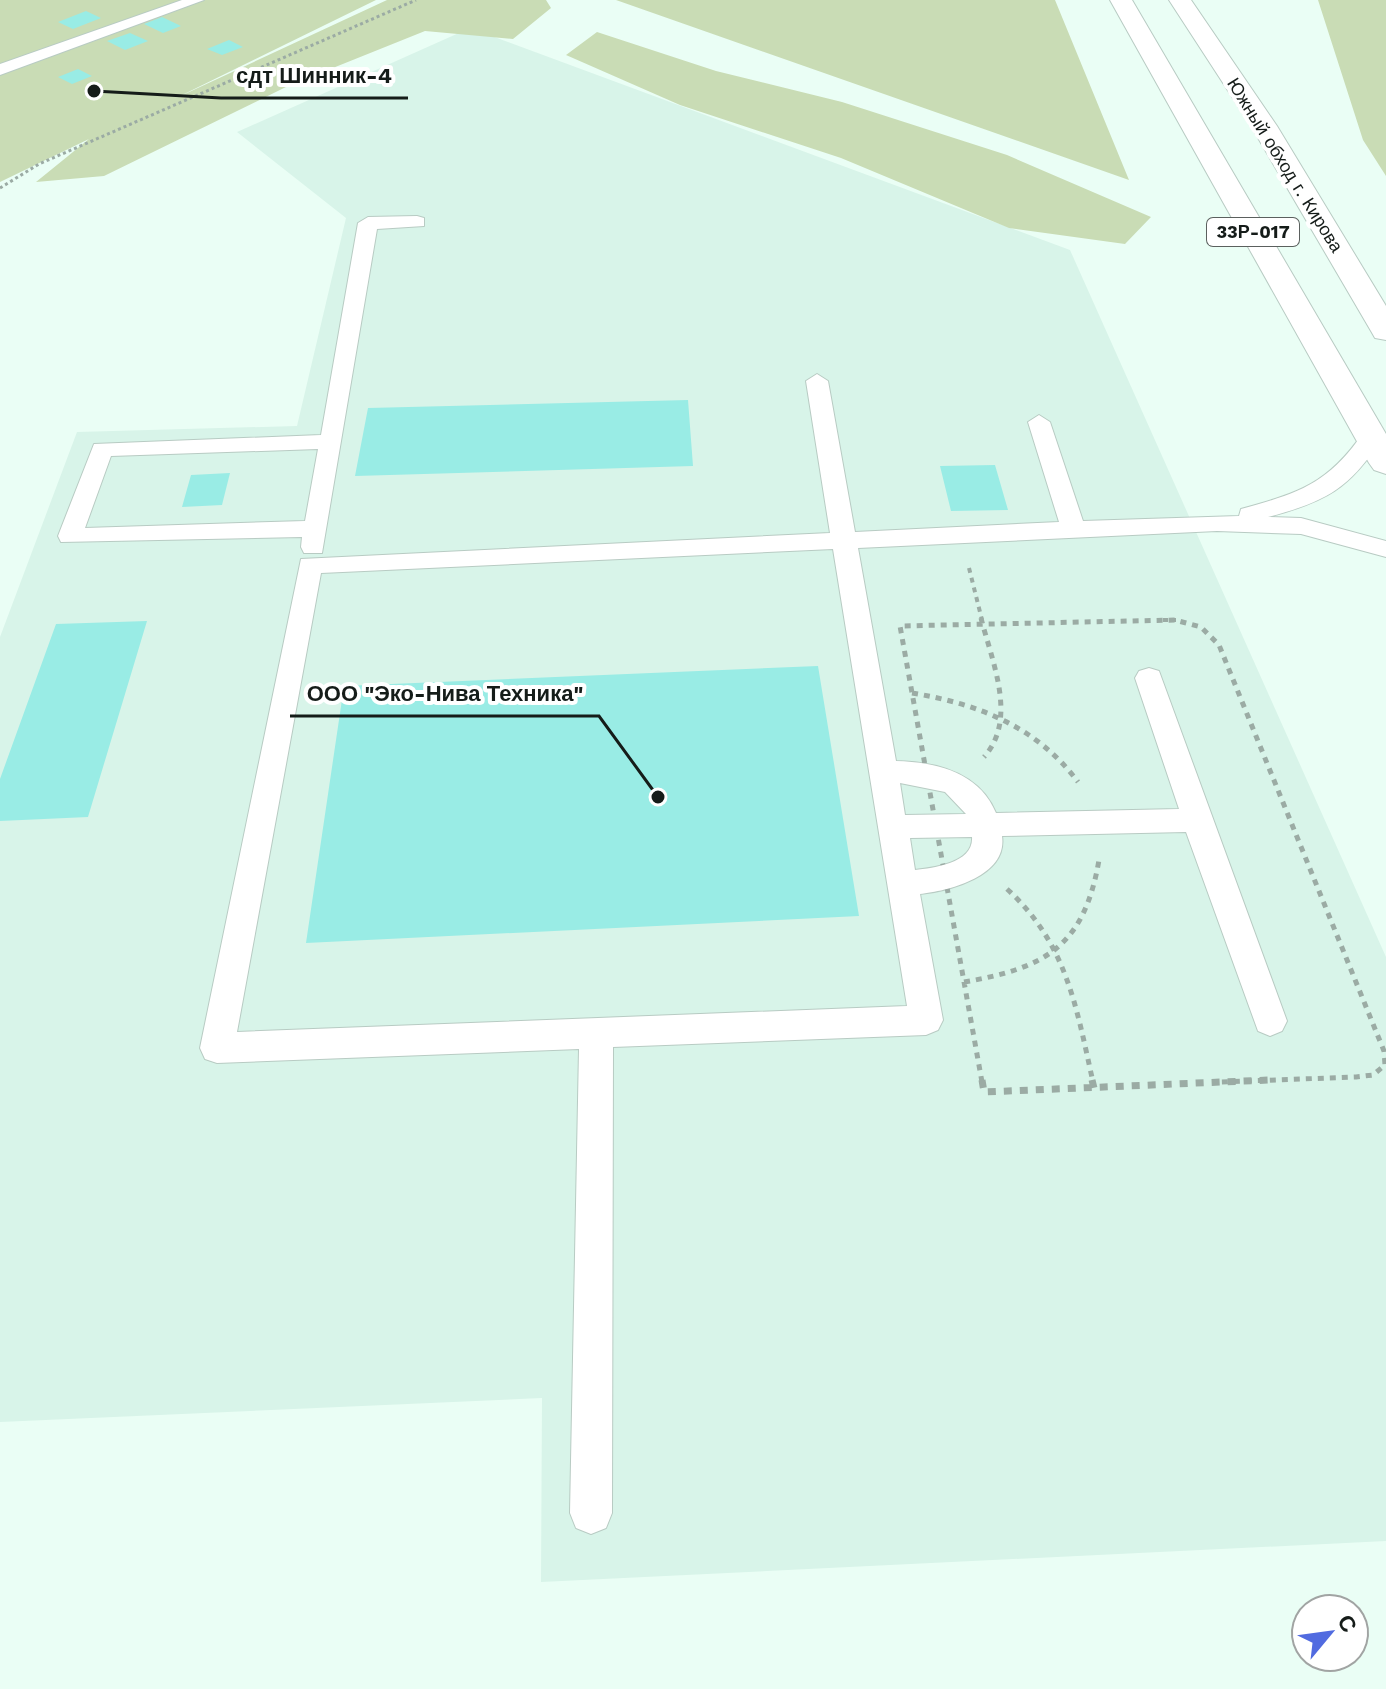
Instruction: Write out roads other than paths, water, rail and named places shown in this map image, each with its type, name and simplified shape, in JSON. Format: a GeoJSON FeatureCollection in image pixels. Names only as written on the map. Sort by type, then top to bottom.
{"type":"FeatureCollection","features":[{"type":"Feature","properties":{"kind":"highway","name":"33Р-017"},"geometry":{"type":"LineString","coordinates":[[1121,0],[1386,463]]}},
{"type":"Feature","properties":{"kind":"highway","name":"Южный обход г. Кирова"},"geometry":{"type":"LineString","coordinates":[[1180,0],[1264,126],[1386,331]]}},
{"type":"Feature","properties":{"kind":"lane"},"geometry":{"type":"LineString","coordinates":[[0,70],[196,0]]}},
{"type":"Feature","properties":{"kind":"lane"},"geometry":{"type":"LineString","coordinates":[[417,222],[368,223],[310,565],[217,1048],[926,1020],[817,381]]}},
{"type":"Feature","properties":{"kind":"lane"},"geometry":{"type":"LineString","coordinates":[[1039,422],[1073,529]]}},
{"type":"Feature","properties":{"kind":"lane"},"geometry":{"type":"LineString","coordinates":[[1217,523],[1291,503],[1326,489],[1353,469],[1371,438]]}},
{"type":"Feature","properties":{"kind":"lane"},"geometry":{"type":"LineString","coordinates":[[316,529],[70,536],[102,449],[331,442]]}},
{"type":"Feature","properties":{"kind":"lane"},"geometry":{"type":"LineString","coordinates":[[310,565],[1217,523],[1301,526],[1386,549]]}},
{"type":"Feature","properties":{"kind":"lane"},"geometry":{"type":"LineString","coordinates":[[1149,678],[1270,1021]]}},
{"type":"Feature","properties":{"kind":"lane"},"geometry":{"type":"LineString","coordinates":[[883,772],[926,772],[956,785],[980,805],[987,825],[988,845],[972,866],[946,880],[903,883]]}},
{"type":"Feature","properties":{"kind":"lane"},"geometry":{"type":"LineString","coordinates":[[894,827],[1197,820]]}},
{"type":"Feature","properties":{"kind":"lane"},"geometry":{"type":"LineString","coordinates":[[591,1513],[596,1033]]}},
{"type":"Feature","properties":{"kind":"place","name":"сдт Шинник-4"},"geometry":{"type":"Point","coordinates":[94,91]}},
{"type":"Feature","properties":{"kind":"place","name":"ООО \"Эко-Нива Техника\""},"geometry":{"type":"Point","coordinates":[658,797]}}]}
